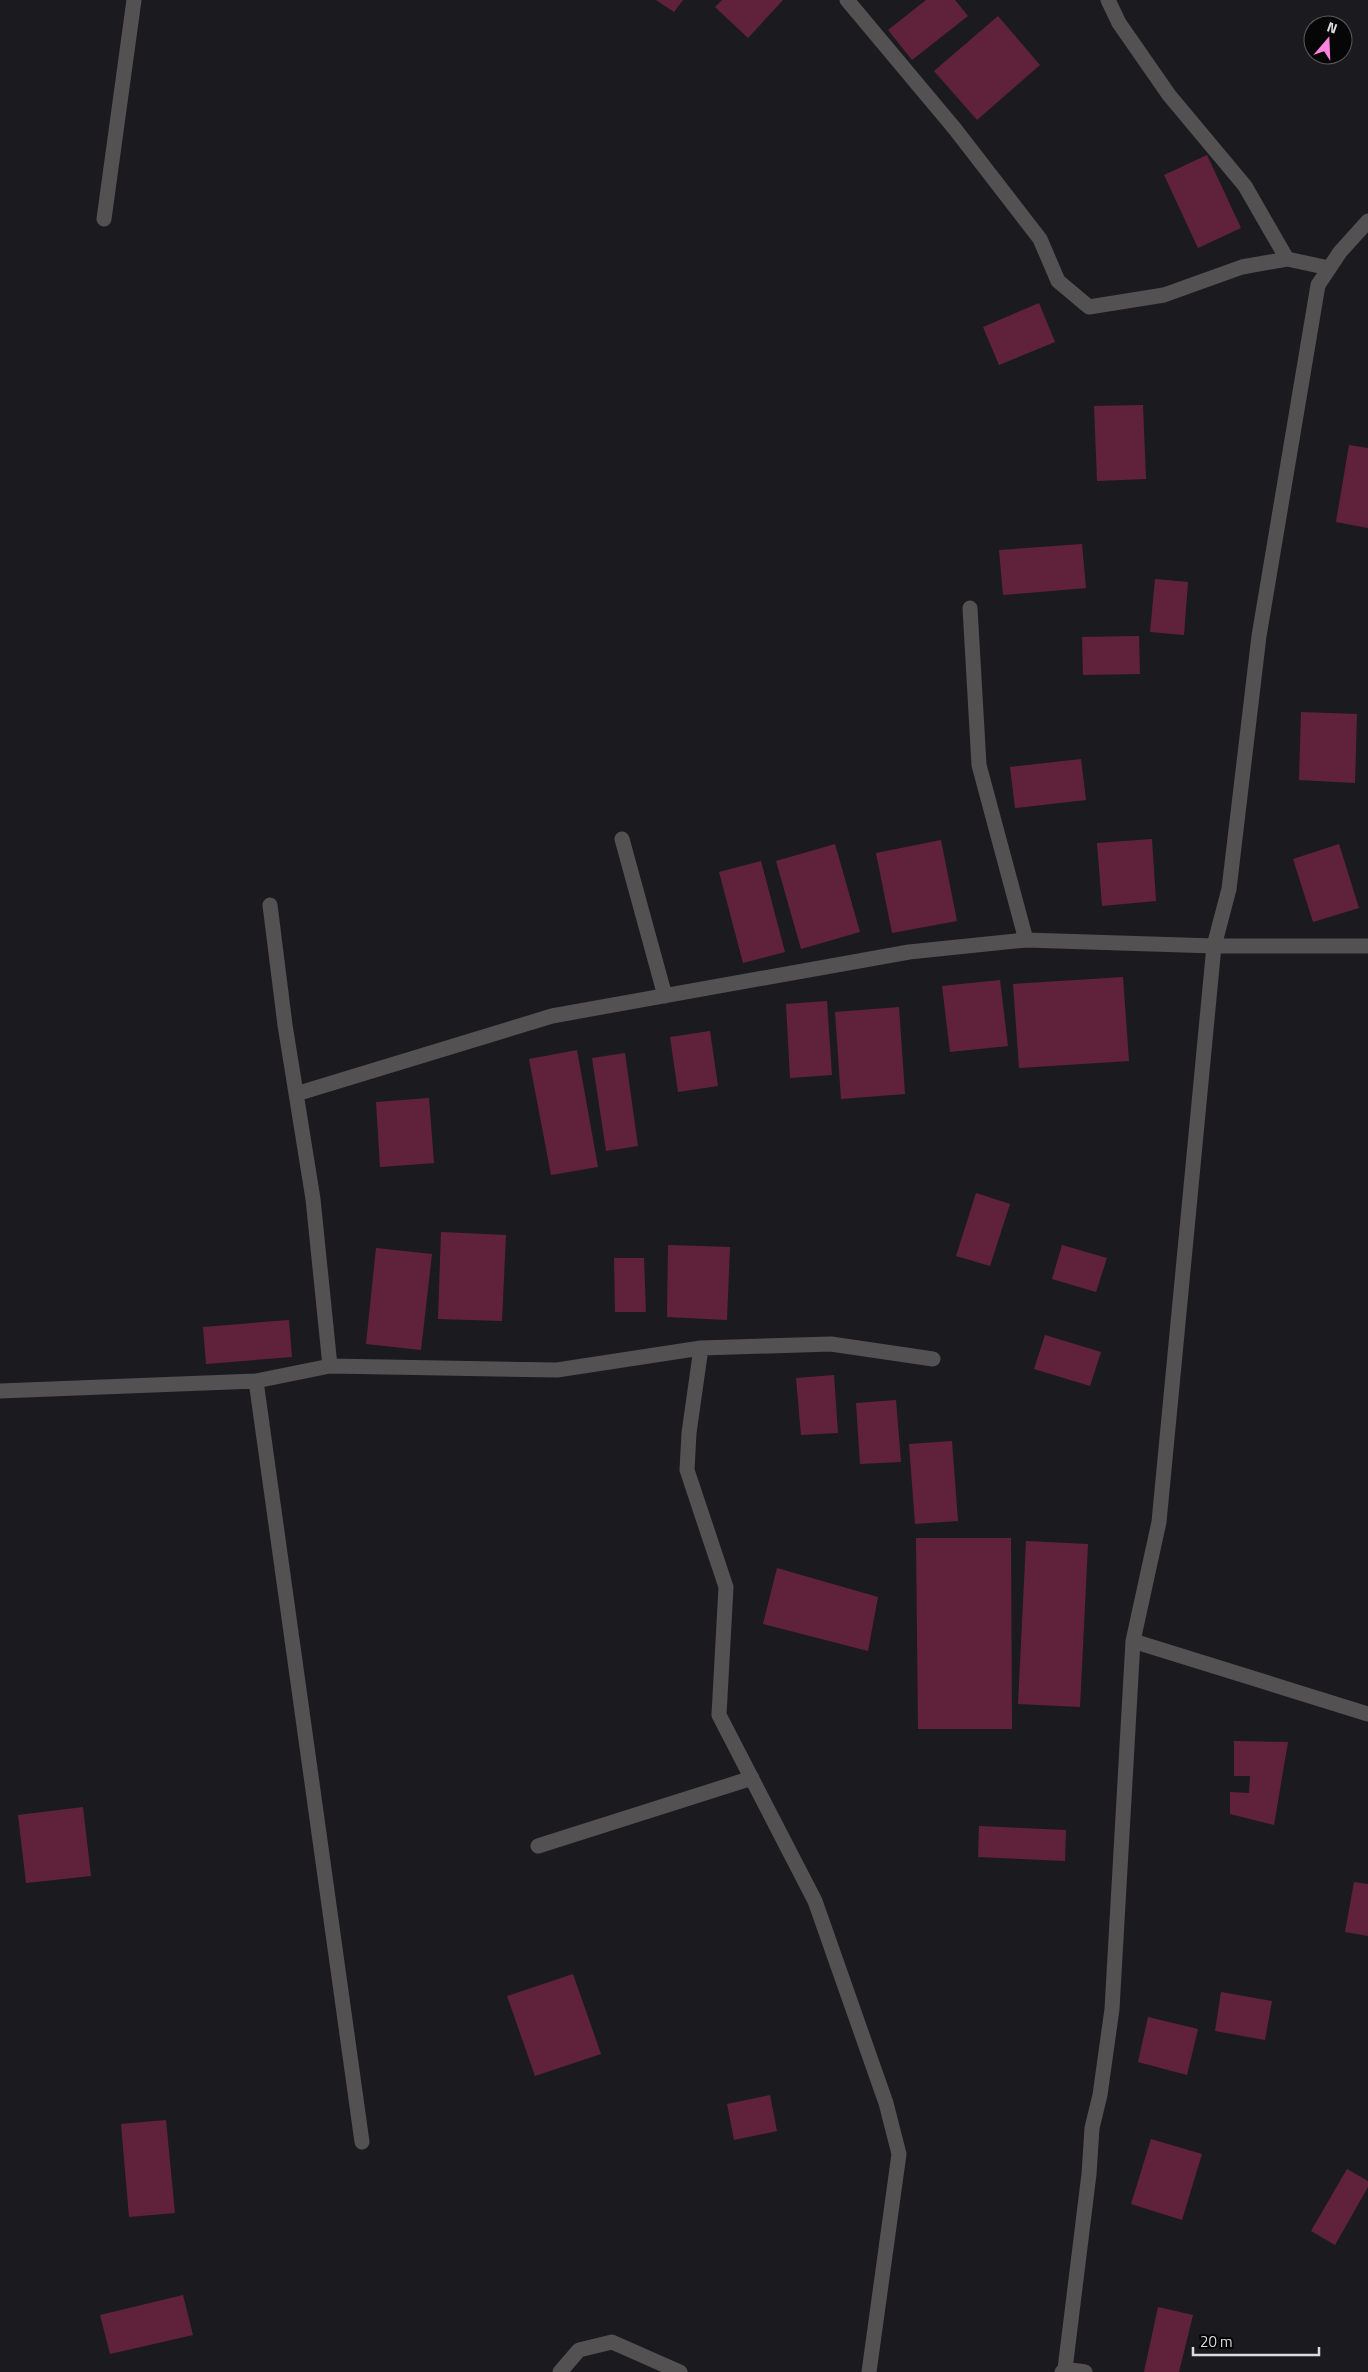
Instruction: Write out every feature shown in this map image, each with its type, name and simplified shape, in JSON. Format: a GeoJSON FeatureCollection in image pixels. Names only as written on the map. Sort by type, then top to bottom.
{"type":"FeatureCollection","features":[{"type":"Feature","properties":{"kind":"street"},"geometry":{"type":"LineString","coordinates":[[104,219],[134,0]]}},
{"type":"Feature","properties":{"kind":"street"},"geometry":{"type":"LineString","coordinates":[[847,0],[955,129],[1040,239],[1058,281],[1089,307],[1164,295],[1242,267],[1287,258],[1330,268]]}},
{"type":"Feature","properties":{"kind":"street"},"geometry":{"type":"LineString","coordinates":[[1108,0],[1119,23],[1169,95],[1245,186],[1287,258]]}},
{"type":"Feature","properties":{"kind":"street"},"geometry":{"type":"LineString","coordinates":[[1085,2372],[1064,2370],[1089,2174],[1092,2128],[1100,2095],[1112,2009],[1133,1641],[1159,1522],[1214,946],[1229,889],[1259,636],[1318,285],[1340,252],[1368,221]]}},
{"type":"Feature","properties":{"kind":"street"},"geometry":{"type":"LineString","coordinates":[[970,608],[979,765],[1026,940]]}},
{"type":"Feature","properties":{"kind":"street"},"geometry":{"type":"LineString","coordinates":[[622,839],[665,996]]}},
{"type":"Feature","properties":{"kind":"street"},"geometry":{"type":"LineString","coordinates":[[270,905],[296,1094],[313,1199],[330,1366]]}},
{"type":"Feature","properties":{"kind":"street"},"geometry":{"type":"LineString","coordinates":[[296,1094],[552,1016],[909,952],[1026,940],[1214,946],[1368,946]]}},
{"type":"Feature","properties":{"kind":"street"},"geometry":{"type":"LineString","coordinates":[[0,1391],[256,1381],[330,1366],[557,1370],[701,1348],[831,1344],[933,1359]]}},
{"type":"Feature","properties":{"kind":"street"},"geometry":{"type":"LineString","coordinates":[[701,1348],[689,1434],[687,1470],[726,1587],[719,1715],[815,1901],[886,2103],[899,2154],[869,2372]]}},
{"type":"Feature","properties":{"kind":"street"},"geometry":{"type":"LineString","coordinates":[[256,1381],[362,2142]]}},
{"type":"Feature","properties":{"kind":"street"},"geometry":{"type":"LineString","coordinates":[[1133,1641],[1368,1714]]}},
{"type":"Feature","properties":{"kind":"street"},"geometry":{"type":"LineString","coordinates":[[538,1846],[752,1778]]}},
{"type":"Feature","properties":{"kind":"street"},"geometry":{"type":"LineString","coordinates":[[560,2372],[579,2350],[612,2342],[680,2372]]}},
{"type":"Feature","properties":{"kind":"building"},"geometry":{"type":"Polygon","coordinates":[[[656,0],[683,0],[674,12],[656,0]]]}},
{"type":"Feature","properties":{"kind":"building"},"geometry":{"type":"Polygon","coordinates":[[[722,0],[783,0],[748,38],[715,7],[722,0]]]}},
{"type":"Feature","properties":{"kind":"building"},"geometry":{"type":"Polygon","coordinates":[[[926,0],[955,0],[968,16],[912,60],[888,30],[926,0]]]}},
{"type":"Feature","properties":{"kind":"building"},"geometry":{"type":"Polygon","coordinates":[[[998,16],[1040,65],[977,120],[934,71],[998,16]]]}},
{"type":"Feature","properties":{"kind":"building"},"geometry":{"type":"Polygon","coordinates":[[[1207,155],[1241,228],[1198,248],[1164,175],[1207,155]]]}},
{"type":"Feature","properties":{"kind":"building"},"geometry":{"type":"Polygon","coordinates":[[[1039,303],[1055,342],[999,365],[983,327],[1039,303]]]}},
{"type":"Feature","properties":{"kind":"building"},"geometry":{"type":"Polygon","coordinates":[[[1143,405],[1146,479],[1097,481],[1094,406],[1143,405]]]}},
{"type":"Feature","properties":{"kind":"building"},"geometry":{"type":"Polygon","coordinates":[[[1349,445],[1368,448],[1368,528],[1336,522],[1349,445]]]}},
{"type":"Feature","properties":{"kind":"building"},"geometry":{"type":"Polygon","coordinates":[[[1082,544],[1086,588],[1003,595],[999,550],[1082,544]]]}},
{"type":"Feature","properties":{"kind":"building"},"geometry":{"type":"Polygon","coordinates":[[[1155,579],[1188,582],[1184,635],[1150,632],[1155,579]]]}},
{"type":"Feature","properties":{"kind":"building"},"geometry":{"type":"Polygon","coordinates":[[[1139,636],[1140,674],[1083,675],[1082,637],[1139,636]]]}},
{"type":"Feature","properties":{"kind":"building"},"geometry":{"type":"Polygon","coordinates":[[[1301,712],[1357,714],[1355,783],[1299,780],[1301,712]]]}},
{"type":"Feature","properties":{"kind":"building"},"geometry":{"type":"Polygon","coordinates":[[[1081,759],[1086,800],[1015,808],[1010,767],[1081,759]]]}},
{"type":"Feature","properties":{"kind":"building"},"geometry":{"type":"Polygon","coordinates":[[[1152,839],[1156,901],[1102,906],[1097,843],[1152,839]]]}},
{"type":"Feature","properties":{"kind":"building"},"geometry":{"type":"Polygon","coordinates":[[[941,840],[957,921],[892,933],[876,853],[941,840]]]}},
{"type":"Feature","properties":{"kind":"building"},"geometry":{"type":"Polygon","coordinates":[[[835,844],[860,932],[801,949],[776,861],[835,844]]]}},
{"type":"Feature","properties":{"kind":"building"},"geometry":{"type":"Polygon","coordinates":[[[1339,844],[1359,908],[1313,922],[1293,859],[1339,844]]]}},
{"type":"Feature","properties":{"kind":"building"},"geometry":{"type":"Polygon","coordinates":[[[761,861],[785,952],[743,963],[719,872],[761,861]]]}},
{"type":"Feature","properties":{"kind":"building"},"geometry":{"type":"Polygon","coordinates":[[[1123,977],[1129,1061],[1019,1068],[1013,984],[1123,977]]]}},
{"type":"Feature","properties":{"kind":"building"},"geometry":{"type":"Polygon","coordinates":[[[1000,980],[1008,1046],[950,1052],[942,986],[1000,980]]]}},
{"type":"Feature","properties":{"kind":"building"},"geometry":{"type":"Polygon","coordinates":[[[827,1001],[832,1075],[790,1078],[786,1004],[827,1001]]]}},
{"type":"Feature","properties":{"kind":"building"},"geometry":{"type":"Polygon","coordinates":[[[899,1007],[905,1094],[841,1099],[835,1012],[899,1007]]]}},
{"type":"Feature","properties":{"kind":"building"},"geometry":{"type":"Polygon","coordinates":[[[710,1031],[718,1086],[678,1092],[670,1037],[710,1031]]]}},
{"type":"Feature","properties":{"kind":"building"},"geometry":{"type":"Polygon","coordinates":[[[577,1050],[598,1167],[551,1175],[529,1059],[577,1050]]]}},
{"type":"Feature","properties":{"kind":"building"},"geometry":{"type":"Polygon","coordinates":[[[625,1053],[638,1146],[606,1151],[592,1058],[625,1053]]]}},
{"type":"Feature","properties":{"kind":"building"},"geometry":{"type":"Polygon","coordinates":[[[429,1098],[434,1163],[380,1167],[376,1102],[429,1098]]]}},
{"type":"Feature","properties":{"kind":"building"},"geometry":{"type":"Polygon","coordinates":[[[976,1193],[1010,1204],[990,1266],[956,1256],[976,1193]]]}},
{"type":"Feature","properties":{"kind":"building"},"geometry":{"type":"Polygon","coordinates":[[[441,1232],[506,1235],[502,1321],[438,1319],[441,1232]]]}},
{"type":"Feature","properties":{"kind":"building"},"geometry":{"type":"Polygon","coordinates":[[[668,1245],[730,1247],[727,1320],[667,1317],[668,1245]]]}},
{"type":"Feature","properties":{"kind":"building"},"geometry":{"type":"Polygon","coordinates":[[[1062,1245],[1107,1258],[1096,1292],[1052,1279],[1062,1245]]]}},
{"type":"Feature","properties":{"kind":"building"},"geometry":{"type":"Polygon","coordinates":[[[376,1248],[432,1254],[421,1350],[366,1344],[376,1248]]]}},
{"type":"Feature","properties":{"kind":"building"},"geometry":{"type":"Polygon","coordinates":[[[614,1258],[644,1258],[646,1312],[615,1312],[614,1258]]]}},
{"type":"Feature","properties":{"kind":"building"},"geometry":{"type":"Polygon","coordinates":[[[289,1320],[292,1357],[206,1364],[203,1327],[289,1320]]]}},
{"type":"Feature","properties":{"kind":"building"},"geometry":{"type":"Polygon","coordinates":[[[1045,1335],[1101,1352],[1090,1386],[1034,1369],[1045,1335]]]}},
{"type":"Feature","properties":{"kind":"building"},"geometry":{"type":"Polygon","coordinates":[[[834,1375],[838,1433],[801,1435],[796,1378],[834,1375]]]}},
{"type":"Feature","properties":{"kind":"building"},"geometry":{"type":"Polygon","coordinates":[[[896,1400],[901,1462],[860,1464],[856,1403],[896,1400]]]}},
{"type":"Feature","properties":{"kind":"building"},"geometry":{"type":"Polygon","coordinates":[[[952,1441],[958,1521],[915,1524],[909,1444],[952,1441]]]}},
{"type":"Feature","properties":{"kind":"building"},"geometry":{"type":"Polygon","coordinates":[[[916,1538],[1011,1538],[1012,1729],[918,1729],[916,1538]]]}},
{"type":"Feature","properties":{"kind":"building"},"geometry":{"type":"Polygon","coordinates":[[[1026,1541],[1088,1544],[1080,1707],[1018,1704],[1026,1541]]]}},
{"type":"Feature","properties":{"kind":"building"},"geometry":{"type":"Polygon","coordinates":[[[777,1568],[878,1597],[868,1651],[763,1624],[777,1568]]]}},
{"type":"Feature","properties":{"kind":"building"},"geometry":{"type":"Polygon","coordinates":[[[1234,1741],[1288,1742],[1274,1825],[1230,1814],[1230,1792],[1249,1793],[1250,1776],[1234,1776],[1234,1741]]]}},
{"type":"Feature","properties":{"kind":"building"},"geometry":{"type":"Polygon","coordinates":[[[83,1807],[91,1876],[26,1883],[18,1815],[83,1807]]]}},
{"type":"Feature","properties":{"kind":"building"},"geometry":{"type":"Polygon","coordinates":[[[979,1826],[1066,1830],[1065,1861],[978,1857],[979,1826]]]}},
{"type":"Feature","properties":{"kind":"building"},"geometry":{"type":"Polygon","coordinates":[[[1354,1882],[1368,1884],[1368,1936],[1345,1932],[1354,1882]]]}},
{"type":"Feature","properties":{"kind":"building"},"geometry":{"type":"Polygon","coordinates":[[[573,1974],[601,2054],[535,2076],[507,1996],[573,1974]]]}},
{"type":"Feature","properties":{"kind":"building"},"geometry":{"type":"Polygon","coordinates":[[[1221,1992],[1272,2001],[1265,2040],[1215,2031],[1221,1992]]]}},
{"type":"Feature","properties":{"kind":"building"},"geometry":{"type":"Polygon","coordinates":[[[1148,2017],[1198,2029],[1187,2075],[1138,2062],[1148,2017]]]}},
{"type":"Feature","properties":{"kind":"building"},"geometry":{"type":"Polygon","coordinates":[[[770,2095],[777,2131],[734,2140],[727,2104],[770,2095]]]}},
{"type":"Feature","properties":{"kind":"building"},"geometry":{"type":"Polygon","coordinates":[[[166,2120],[175,2213],[129,2217],[121,2124],[166,2120]]]}},
{"type":"Feature","properties":{"kind":"building"},"geometry":{"type":"Polygon","coordinates":[[[1151,2139],[1202,2154],[1182,2220],[1131,2204],[1151,2139]]]}},
{"type":"Feature","properties":{"kind":"building"},"geometry":{"type":"Polygon","coordinates":[[[1347,2169],[1368,2181],[1368,2187],[1335,2245],[1311,2231],[1347,2169]]]}},
{"type":"Feature","properties":{"kind":"building"},"geometry":{"type":"Polygon","coordinates":[[[183,2295],[193,2335],[110,2354],[100,2315],[183,2295]]]}},
{"type":"Feature","properties":{"kind":"building"},"geometry":{"type":"Polygon","coordinates":[[[1158,2307],[1193,2315],[1179,2372],[1144,2372],[1158,2307]]]}}]}
